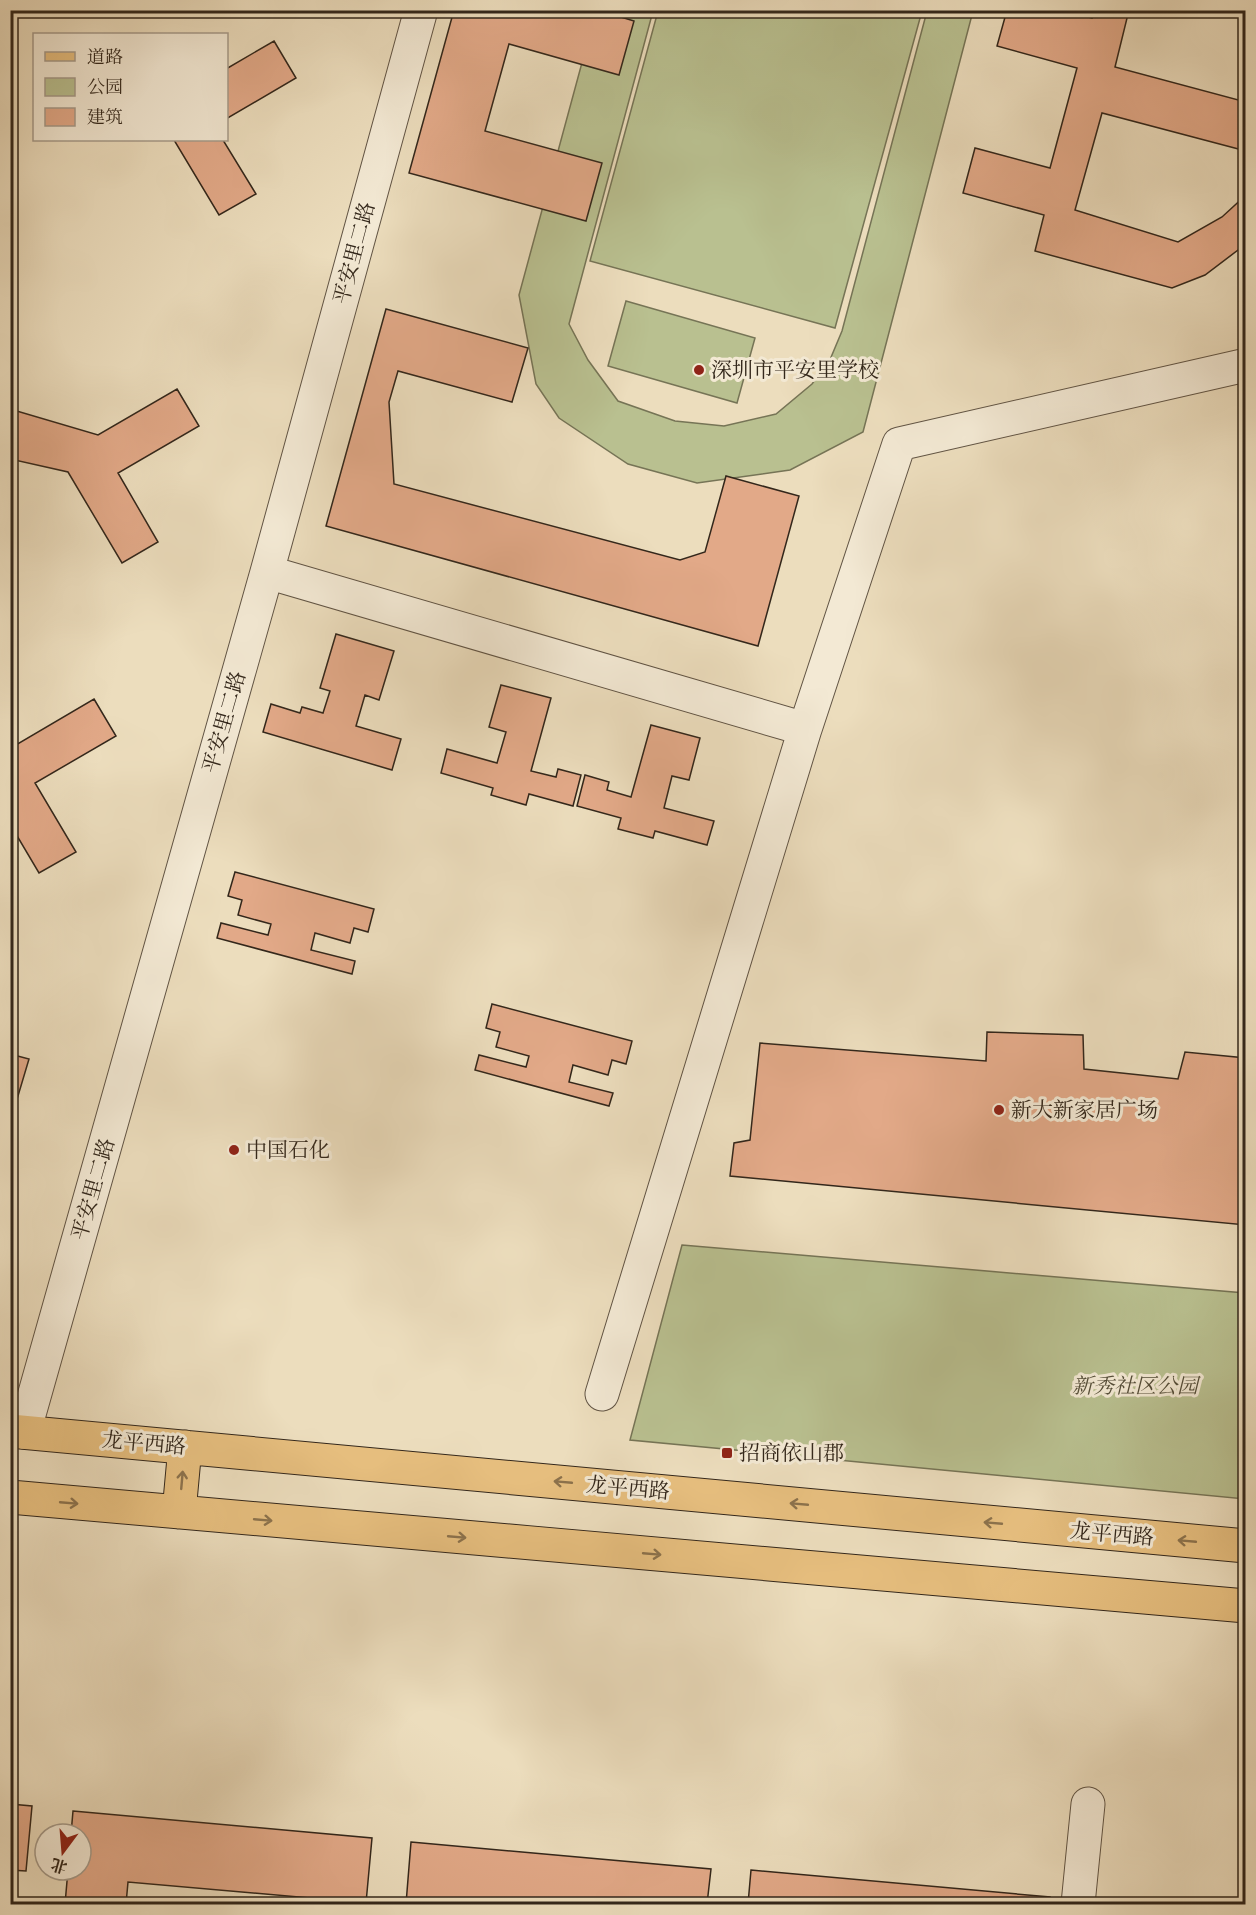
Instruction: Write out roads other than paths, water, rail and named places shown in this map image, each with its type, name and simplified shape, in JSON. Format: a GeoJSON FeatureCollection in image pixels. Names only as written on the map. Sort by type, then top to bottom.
{"type":"FeatureCollection","features":[{"type":"Feature","properties":{"kind":"main road","name":"龙平西路"},"geometry":{"type":"LineString","coordinates":[[17,1431],[1245,1546]]}},
{"type":"Feature","properties":{"kind":"main road"},"geometry":{"type":"LineString","coordinates":[[179,1512],[185,1447]]}},
{"type":"Feature","properties":{"kind":"main road"},"geometry":{"type":"LineString","coordinates":[[10,1497],[1245,1606]]}},
{"type":"Feature","properties":{"kind":"street","name":"平安里二路"},"geometry":{"type":"LineString","coordinates":[[17,1431],[267,572],[421,10]]}},
{"type":"Feature","properties":{"kind":"street"},"geometry":{"type":"LineString","coordinates":[[602,1394],[805,729],[899,444],[1245,365]]}},
{"type":"Feature","properties":{"kind":"street"},"geometry":{"type":"LineString","coordinates":[[267,572],[805,729]]}},
{"type":"Feature","properties":{"kind":"street"},"geometry":{"type":"LineString","coordinates":[[1077,1905],[1088,1804]]}},
{"type":"Feature","properties":{"kind":"place","name":"深圳市平安里学校"},"geometry":{"type":"Point","coordinates":[699,370]}},
{"type":"Feature","properties":{"kind":"place","name":"新大新家居广场"},"geometry":{"type":"Point","coordinates":[999,1110]}},
{"type":"Feature","properties":{"kind":"place","name":"中国石化"},"geometry":{"type":"Point","coordinates":[234,1150]}},
{"type":"Feature","properties":{"kind":"place","name":"招商依山郡"},"geometry":{"type":"Point","coordinates":[727,1453]}},
{"type":"Feature","properties":{"kind":"park label","name":"新秀社区公园"},"geometry":{"type":"Point","coordinates":[1135,1386]}}]}
